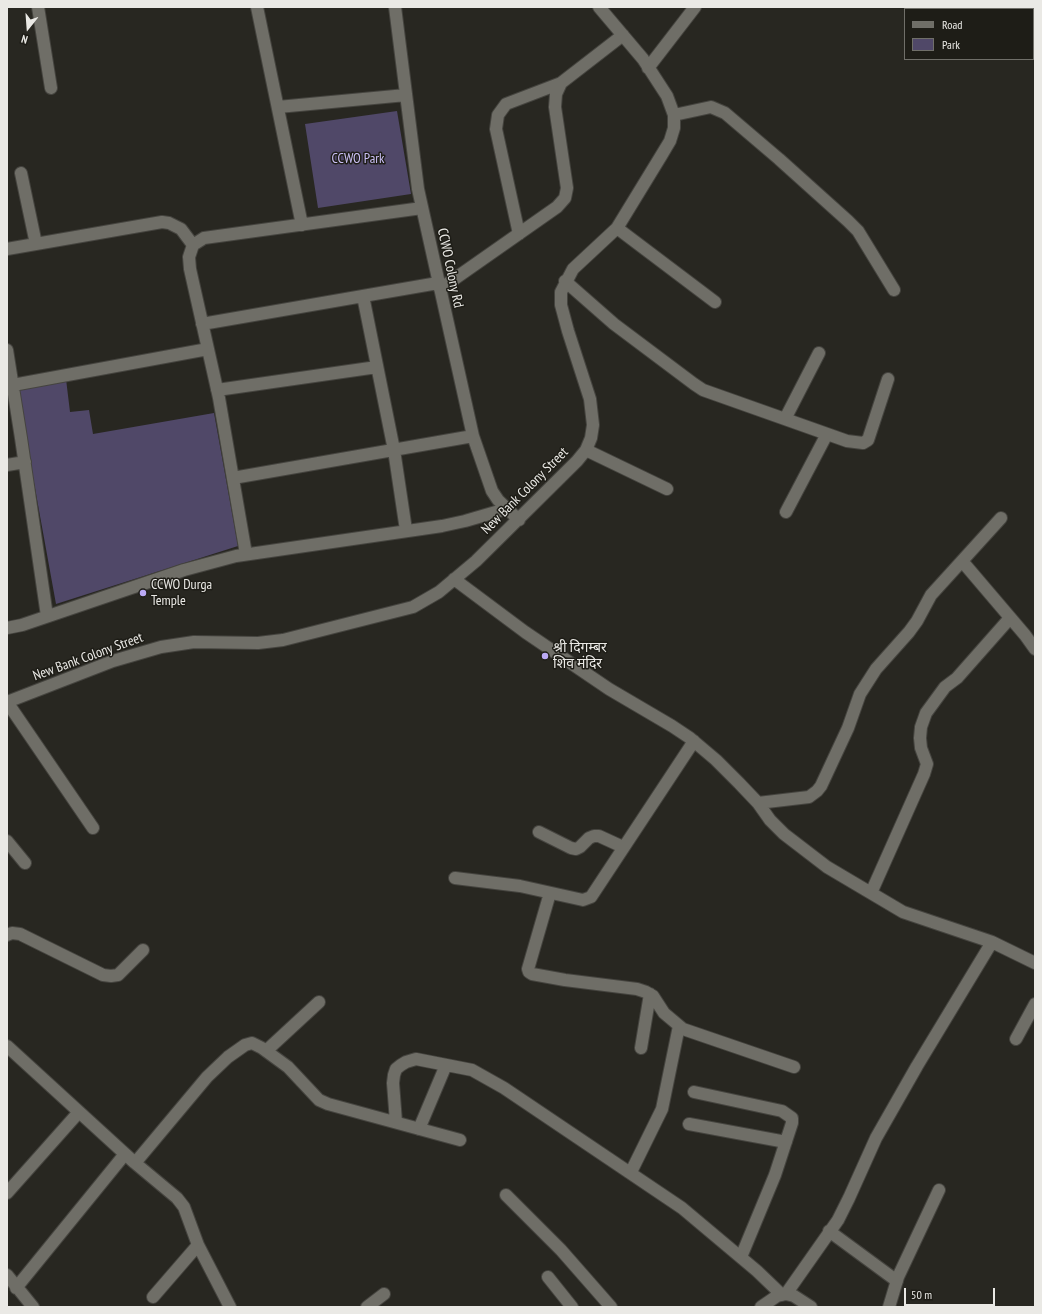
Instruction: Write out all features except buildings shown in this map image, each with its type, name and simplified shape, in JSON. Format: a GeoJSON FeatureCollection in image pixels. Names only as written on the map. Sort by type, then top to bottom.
{"type":"FeatureCollection","features":[{"type":"Feature","properties":{"kind":"street"},"geometry":{"type":"LineString","coordinates":[[38,7],[51,88]]}},
{"type":"Feature","properties":{"kind":"street"},"geometry":{"type":"LineString","coordinates":[[256,7],[302,225]]}},
{"type":"Feature","properties":{"kind":"street","name":"CCWO Colony Rd"},"geometry":{"type":"LineString","coordinates":[[395,7],[418,189],[472,436],[492,491],[498,500],[519,520]]}},
{"type":"Feature","properties":{"kind":"street","name":"New Bank Colony Street"},"geometry":{"type":"LineString","coordinates":[[7,702],[112,661],[161,647],[194,642],[258,643],[283,640],[402,611],[423,603],[439,592],[476,561],[577,461],[586,450],[591,438],[593,425],[590,399],[561,305],[561,292],[572,269],[617,228],[670,141],[674,128],[674,116],[667,96],[623,35],[599,7]]}},
{"type":"Feature","properties":{"kind":"street"},"geometry":{"type":"LineString","coordinates":[[648,68],[695,7]]}},
{"type":"Feature","properties":{"kind":"street"},"geometry":{"type":"LineString","coordinates":[[519,234],[496,128],[498,114],[506,104],[561,83],[623,35]]}},
{"type":"Feature","properties":{"kind":"street"},"geometry":{"type":"LineString","coordinates":[[202,324],[363,296],[439,286],[519,234],[557,208],[565,198],[567,188],[556,107],[556,94],[561,83]]}},
{"type":"Feature","properties":{"kind":"street"},"geometry":{"type":"LineString","coordinates":[[278,107],[406,95]]}},
{"type":"Feature","properties":{"kind":"street"},"geometry":{"type":"LineString","coordinates":[[674,116],[711,106],[725,113],[858,231],[894,290]]}},
{"type":"Feature","properties":{"kind":"street"},"geometry":{"type":"LineString","coordinates":[[21,173],[36,244]]}},
{"type":"Feature","properties":{"kind":"street"},"geometry":{"type":"LineString","coordinates":[[246,554],[217,390],[190,269],[190,257],[193,245],[204,238],[422,208]]}},
{"type":"Feature","properties":{"kind":"street"},"geometry":{"type":"LineString","coordinates":[[7,249],[162,222],[169,223],[180,229],[193,245]]}},
{"type":"Feature","properties":{"kind":"street"},"geometry":{"type":"LineString","coordinates":[[617,228],[715,302]]}},
{"type":"Feature","properties":{"kind":"street"},"geometry":{"type":"LineString","coordinates":[[565,281],[614,324],[694,384],[715,394],[827,434],[857,443],[863,443],[868,440],[888,379]]}},
{"type":"Feature","properties":{"kind":"street"},"geometry":{"type":"LineString","coordinates":[[363,296],[394,450],[406,530]]}},
{"type":"Feature","properties":{"kind":"street"},"geometry":{"type":"LineString","coordinates":[[13,385],[208,348]]}},
{"type":"Feature","properties":{"kind":"street"},"geometry":{"type":"LineString","coordinates":[[7,350],[47,616]]}},
{"type":"Feature","properties":{"kind":"street"},"geometry":{"type":"LineString","coordinates":[[785,419],[819,353]]}},
{"type":"Feature","properties":{"kind":"street"},"geometry":{"type":"LineString","coordinates":[[217,390],[377,367]]}},
{"type":"Feature","properties":{"kind":"street"},"geometry":{"type":"LineString","coordinates":[[786,512],[827,434]]}},
{"type":"Feature","properties":{"kind":"street"},"geometry":{"type":"LineString","coordinates":[[233,478],[472,436]]}},
{"type":"Feature","properties":{"kind":"street"},"geometry":{"type":"LineString","coordinates":[[586,450],[667,489]]}},
{"type":"Feature","properties":{"kind":"street"},"geometry":{"type":"LineString","coordinates":[[7,465],[25,462]]}},
{"type":"Feature","properties":{"kind":"street"},"geometry":{"type":"LineString","coordinates":[[7,628],[184,570],[246,554],[406,530],[450,525],[506,508]]}},
{"type":"Feature","properties":{"kind":"street"},"geometry":{"type":"LineString","coordinates":[[758,803],[808,797],[817,791],[821,786],[842,741],[860,694],[876,669],[913,627],[931,595],[1001,518]]}},
{"type":"Feature","properties":{"kind":"street"},"geometry":{"type":"LineString","coordinates":[[962,561],[1035,649]]}},
{"type":"Feature","properties":{"kind":"street"},"geometry":{"type":"LineString","coordinates":[[454,579],[526,632],[609,689],[672,726],[694,741],[716,760],[758,803],[770,820],[784,834],[827,867],[903,912],[992,942],[1035,963]]}},
{"type":"Feature","properties":{"kind":"street"},"geometry":{"type":"LineString","coordinates":[[870,893],[924,774],[927,764],[920,738],[921,727],[926,713],[945,687],[957,678],[1010,618]]}},
{"type":"Feature","properties":{"kind":"street"},"geometry":{"type":"LineString","coordinates":[[7,702],[93,828]]}},
{"type":"Feature","properties":{"kind":"street"},"geometry":{"type":"LineString","coordinates":[[455,878],[520,886],[583,900],[591,897],[694,741]]}},
{"type":"Feature","properties":{"kind":"street"},"geometry":{"type":"LineString","coordinates":[[539,832],[576,849],[589,838],[594,836],[599,836],[623,847]]}},
{"type":"Feature","properties":{"kind":"street"},"geometry":{"type":"LineString","coordinates":[[7,841],[25,863]]}},
{"type":"Feature","properties":{"kind":"street"},"geometry":{"type":"LineString","coordinates":[[550,893],[532,952],[528,968],[529,972],[532,974],[565,980],[637,989],[654,996],[664,1013],[679,1026],[700,1035],[794,1066]]}},
{"type":"Feature","properties":{"kind":"street"},"geometry":{"type":"LineString","coordinates":[[7,935],[12,933],[20,934],[103,974],[111,976],[118,975],[143,950]]}},
{"type":"Feature","properties":{"kind":"street"},"geometry":{"type":"LineString","coordinates":[[784,1294],[838,1220],[880,1131],[917,1066],[992,942]]}},
{"type":"Feature","properties":{"kind":"street"},"geometry":{"type":"LineString","coordinates":[[641,1048],[650,994]]}},
{"type":"Feature","properties":{"kind":"street"},"geometry":{"type":"LineString","coordinates":[[266,1051],[320,1002]]}},
{"type":"Feature","properties":{"kind":"street"},"geometry":{"type":"LineString","coordinates":[[1016,1039],[1035,1004]]}},
{"type":"Feature","properties":{"kind":"street"},"geometry":{"type":"LineString","coordinates":[[631,1172],[662,1109],[679,1026]]}},
{"type":"Feature","properties":{"kind":"street"},"geometry":{"type":"LineString","coordinates":[[135,1163],[207,1077],[228,1057],[245,1045],[252,1043],[288,1067],[320,1100],[328,1104],[460,1140]]}},
{"type":"Feature","properties":{"kind":"street"},"geometry":{"type":"LineString","coordinates":[[7,1046],[135,1163],[178,1198],[184,1207],[198,1245],[230,1307]]}},
{"type":"Feature","properties":{"kind":"street"},"geometry":{"type":"LineString","coordinates":[[396,1122],[393,1090],[394,1075],[396,1069],[406,1062],[416,1059],[472,1070],[504,1088],[631,1172],[682,1208],[784,1294]]}},
{"type":"Feature","properties":{"kind":"street"},"geometry":{"type":"LineString","coordinates":[[419,1129],[446,1066]]}},
{"type":"Feature","properties":{"kind":"street"},"geometry":{"type":"LineString","coordinates":[[694,1092],[782,1111],[792,1118],[792,1123],[775,1175],[741,1257]]}},
{"type":"Feature","properties":{"kind":"street"},"geometry":{"type":"LineString","coordinates":[[7,1192],[79,1112]]}},
{"type":"Feature","properties":{"kind":"street"},"geometry":{"type":"LineString","coordinates":[[689,1124],[786,1142]]}},
{"type":"Feature","properties":{"kind":"street"},"geometry":{"type":"LineString","coordinates":[[16,1288],[126,1154]]}},
{"type":"Feature","properties":{"kind":"street"},"geometry":{"type":"LineString","coordinates":[[889,1307],[897,1281],[938,1190]]}},
{"type":"Feature","properties":{"kind":"street"},"geometry":{"type":"LineString","coordinates":[[506,1195],[561,1250],[612,1307]]}},
{"type":"Feature","properties":{"kind":"street"},"geometry":{"type":"LineString","coordinates":[[829,1232],[897,1281]]}},
{"type":"Feature","properties":{"kind":"street"},"geometry":{"type":"LineString","coordinates":[[153,1296],[198,1245]]}},
{"type":"Feature","properties":{"kind":"street"},"geometry":{"type":"LineString","coordinates":[[7,1275],[16,1288],[33,1307]]}},
{"type":"Feature","properties":{"kind":"street"},"geometry":{"type":"LineString","coordinates":[[548,1277],[572,1307]]}},
{"type":"Feature","properties":{"kind":"street"},"geometry":{"type":"LineString","coordinates":[[367,1307],[384,1294]]}},
{"type":"Feature","properties":{"kind":"street"},"geometry":{"type":"LineString","coordinates":[[762,1307],[777,1296],[784,1294],[794,1296],[811,1307]]}},
{"type":"Feature","properties":{"kind":"green space","name":"CCWO Park"},"geometry":{"type":"Polygon","coordinates":[[[397,111],[411,194],[318,208],[305,124],[397,111]]]}},
{"type":"Feature","properties":{"kind":"green space"},"geometry":{"type":"Polygon","coordinates":[[[66,379],[70,412],[89,410],[93,434],[214,413],[238,546],[56,604],[17,389],[66,379]]]}},
{"type":"Feature","properties":{"kind":"place","name":"CCWO Durga Temple"},"geometry":{"type":"Point","coordinates":[143,593]}},
{"type":"Feature","properties":{"kind":"place","name":"श्री दिगम्बर शिव मंदिर"},"geometry":{"type":"Point","coordinates":[545,656]}}]}
